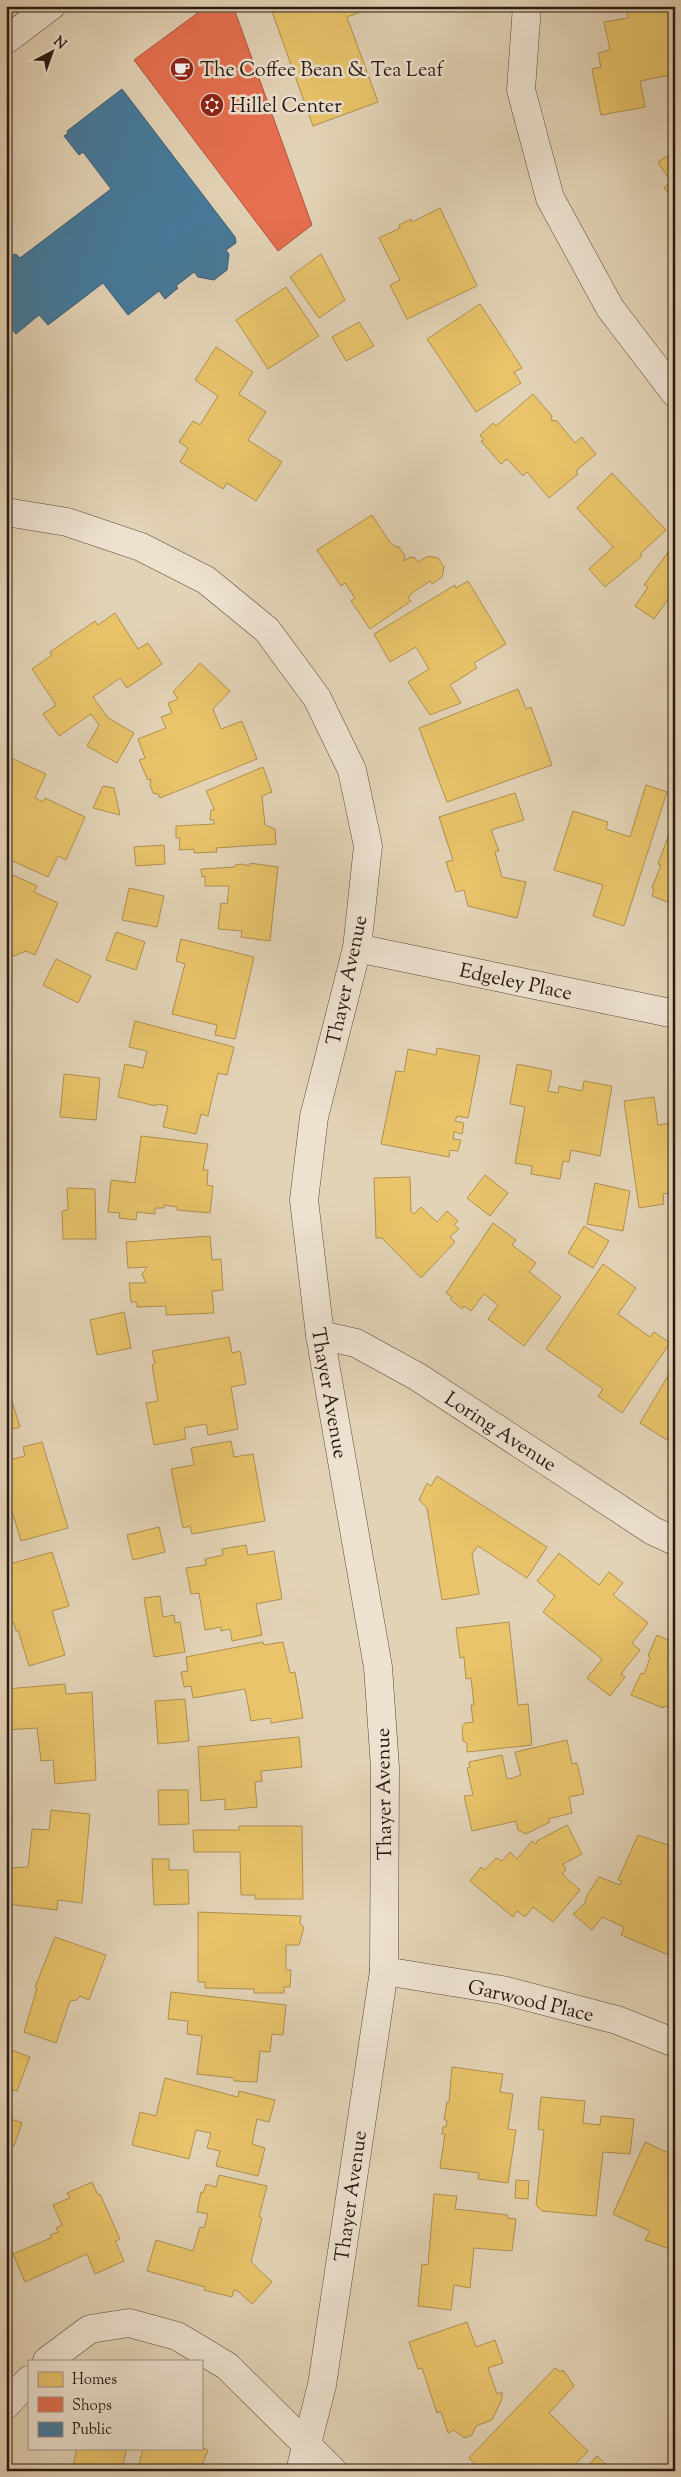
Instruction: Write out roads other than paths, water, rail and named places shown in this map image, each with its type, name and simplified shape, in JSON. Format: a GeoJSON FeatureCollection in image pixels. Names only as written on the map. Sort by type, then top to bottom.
{"type":"FeatureCollection","features":[{"type":"Feature","properties":{"kind":"street"},"geometry":{"type":"LineString","coordinates":[[6,40],[51,6]]}},
{"type":"Feature","properties":{"kind":"street"},"geometry":{"type":"LineString","coordinates":[[528,6],[521,90],[550,198],[610,308],[675,393]]}},
{"type":"Feature","properties":{"kind":"street","name":"Thayer Avenue"},"geometry":{"type":"LineString","coordinates":[[6,512],[66,522],[141,547],[206,580],[267,630],[317,698],[352,770],[368,846],[357,948],[314,1116],[304,1200],[320,1335],[378,1667],[385,1768],[384,1971],[322,2385],[303,2458]]}},
{"type":"Feature","properties":{"kind":"street","name":"Edgeley Place"},"geometry":{"type":"LineString","coordinates":[[357,948],[675,1014]]}},
{"type":"Feature","properties":{"kind":"street","name":"Loring Avenue"},"geometry":{"type":"LineString","coordinates":[[320,1335],[356,1343],[418,1377],[654,1531],[675,1541]]}},
{"type":"Feature","properties":{"kind":"street","name":"Garwood Place"},"geometry":{"type":"LineString","coordinates":[[384,1971],[502,1990],[617,2020],[675,2043]]}},
{"type":"Feature","properties":{"kind":"street"},"geometry":{"type":"LineString","coordinates":[[48,2360],[90,2330],[129,2323],[178,2336],[227,2366],[303,2458],[333,2471]]}},
{"type":"Feature","properties":{"kind":"street"},"geometry":{"type":"LineString","coordinates":[[6,2405],[28,2381]]}},
{"type":"Feature","properties":{"kind":"place","name":"The Coffee Bean & Tea Leaf"},"geometry":{"type":"Point","coordinates":[182,69]}},
{"type":"Feature","properties":{"kind":"place","name":"Hillel Center"},"geometry":{"type":"Point","coordinates":[212,105]}}]}
